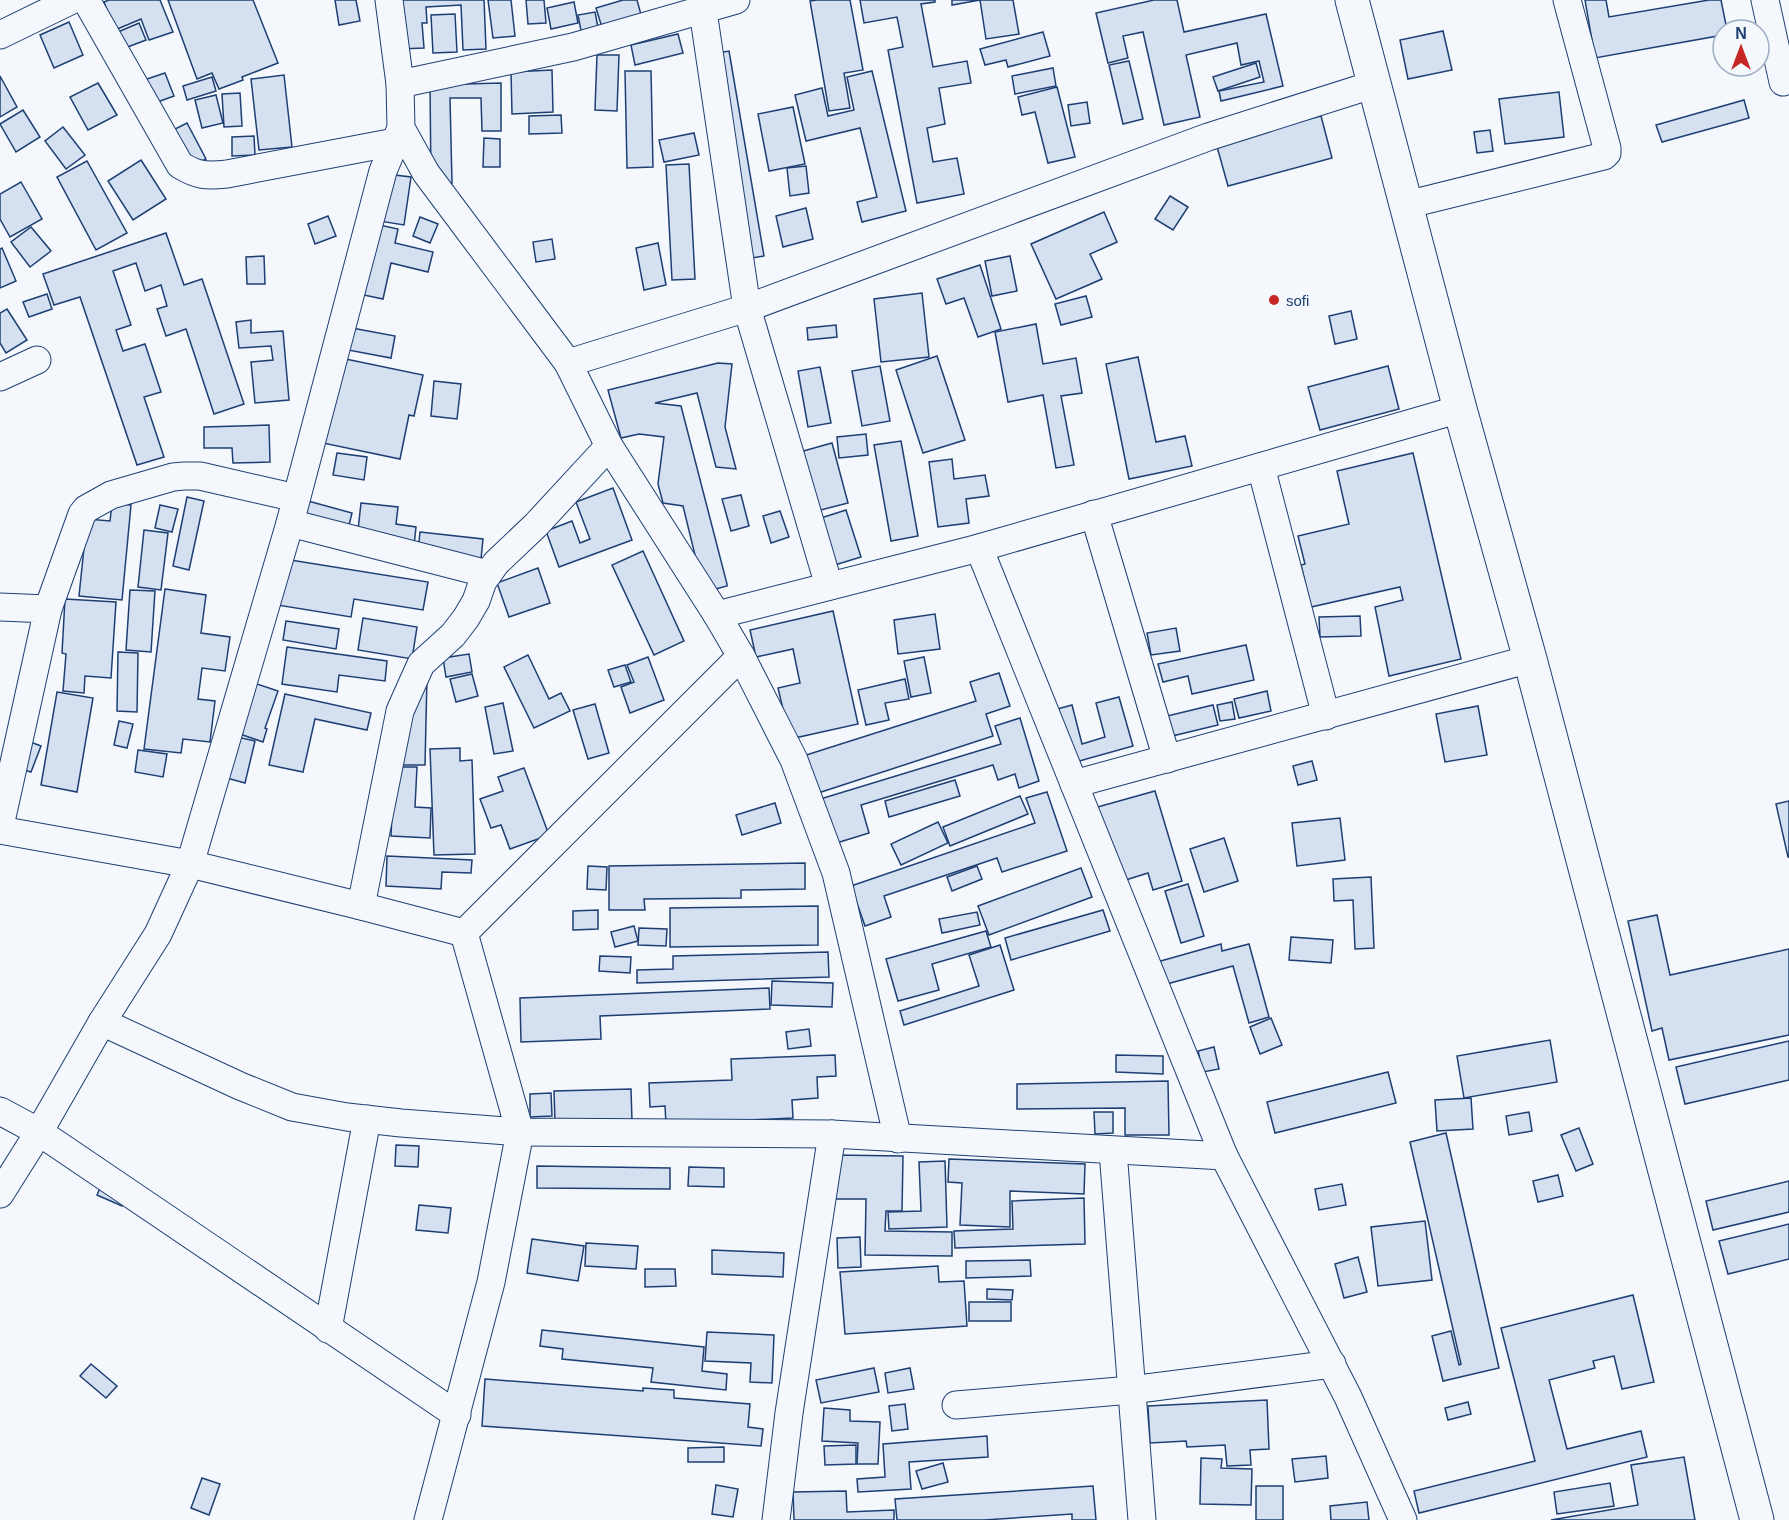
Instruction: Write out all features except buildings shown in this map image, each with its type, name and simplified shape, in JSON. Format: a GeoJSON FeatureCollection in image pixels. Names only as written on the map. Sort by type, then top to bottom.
{"type":"FeatureCollection","features":[{"type":"Feature","properties":{"kind":"main road"},"geometry":{"type":"LineString","coordinates":[[1352,0],[1460,409],[1530,659],[1757,1520]]}},
{"type":"Feature","properties":{"kind":"street"},"geometry":{"type":"LineString","coordinates":[[0,35],[72,0]]}},
{"type":"Feature","properties":{"kind":"street"},"geometry":{"type":"LineString","coordinates":[[86,0],[180,165],[194,173],[206,176],[227,174],[398,135]]}},
{"type":"Feature","properties":{"kind":"street"},"geometry":{"type":"LineString","coordinates":[[0,1194],[39,1132],[102,1022],[158,934],[190,864],[293,511],[383,171],[398,135],[400,84],[389,0]]}},
{"type":"Feature","properties":{"kind":"street"},"geometry":{"type":"LineString","coordinates":[[400,84],[561,50],[736,0]]}},
{"type":"Feature","properties":{"kind":"street"},"geometry":{"type":"LineString","coordinates":[[1406,205],[1604,156],[1607,153],[1567,0]]}},
{"type":"Feature","properties":{"kind":"street"},"geometry":{"type":"LineString","coordinates":[[1765,0],[1783,82]]}},
{"type":"Feature","properties":{"kind":"street"},"geometry":{"type":"LineString","coordinates":[[702,11],[747,308],[829,586]]}},
{"type":"Feature","properties":{"kind":"street"},"geometry":{"type":"LineString","coordinates":[[568,363],[747,308],[1208,137],[1375,84]]}},
{"type":"Feature","properties":{"kind":"street"},"geometry":{"type":"LineString","coordinates":[[398,135],[568,363],[609,446],[717,615],[741,656],[794,760],[836,873],[898,1139]]}},
{"type":"Feature","properties":{"kind":"street"},"geometry":{"type":"LineString","coordinates":[[0,377],[37,360]]}},
{"type":"Feature","properties":{"kind":"street"},"geometry":{"type":"LineString","coordinates":[[717,615],[979,548],[1460,409]]}},
{"type":"Feature","properties":{"kind":"street"},"geometry":{"type":"LineString","coordinates":[[361,906],[403,701],[421,664],[453,635],[466,618],[496,563],[536,525],[609,446]]}},
{"type":"Feature","properties":{"kind":"street"},"geometry":{"type":"LineString","coordinates":[[1261,467],[1326,716]]}},
{"type":"Feature","properties":{"kind":"street"},"geometry":{"type":"LineString","coordinates":[[464,933],[190,864],[0,828],[48,609],[82,514],[86,509],[111,495],[173,477],[200,476],[293,511],[488,574]]}},
{"type":"Feature","properties":{"kind":"street"},"geometry":{"type":"LineString","coordinates":[[1094,514],[1167,759]]}},
{"type":"Feature","properties":{"kind":"street"},"geometry":{"type":"LineString","coordinates":[[979,548],[1224,1156],[1348,1397],[1403,1520]]}},
{"type":"Feature","properties":{"kind":"street"},"geometry":{"type":"LineString","coordinates":[[0,607],[48,609]]}},
{"type":"Feature","properties":{"kind":"street"},"geometry":{"type":"LineString","coordinates":[[464,933],[741,656]]}},
{"type":"Feature","properties":{"kind":"street"},"geometry":{"type":"LineString","coordinates":[[1074,784],[1530,659]]}},
{"type":"Feature","properties":{"kind":"street"},"geometry":{"type":"LineString","coordinates":[[428,1520],[492,1282],[520,1132],[464,933]]}},
{"type":"Feature","properties":{"kind":"street"},"geometry":{"type":"LineString","coordinates":[[102,1022],[240,1086],[292,1107],[368,1119],[520,1132],[832,1134],[1224,1156]]}},
{"type":"Feature","properties":{"kind":"street"},"geometry":{"type":"LineString","coordinates":[[0,1112],[39,1132],[457,1415]]}},
{"type":"Feature","properties":{"kind":"street"},"geometry":{"type":"LineString","coordinates":[[328,1329],[368,1119]]}},
{"type":"Feature","properties":{"kind":"street"},"geometry":{"type":"LineString","coordinates":[[776,1520],[789,1413],[832,1134]]}},
{"type":"Feature","properties":{"kind":"street"},"geometry":{"type":"LineString","coordinates":[[1113,1150],[1142,1520]]}},
{"type":"Feature","properties":{"kind":"street"},"geometry":{"type":"LineString","coordinates":[[956,1405],[1131,1390],[1332,1365]]}},
{"type":"Feature","properties":{"kind":"place","name":"sofi"},"geometry":{"type":"Point","coordinates":[1274,300]}}]}
